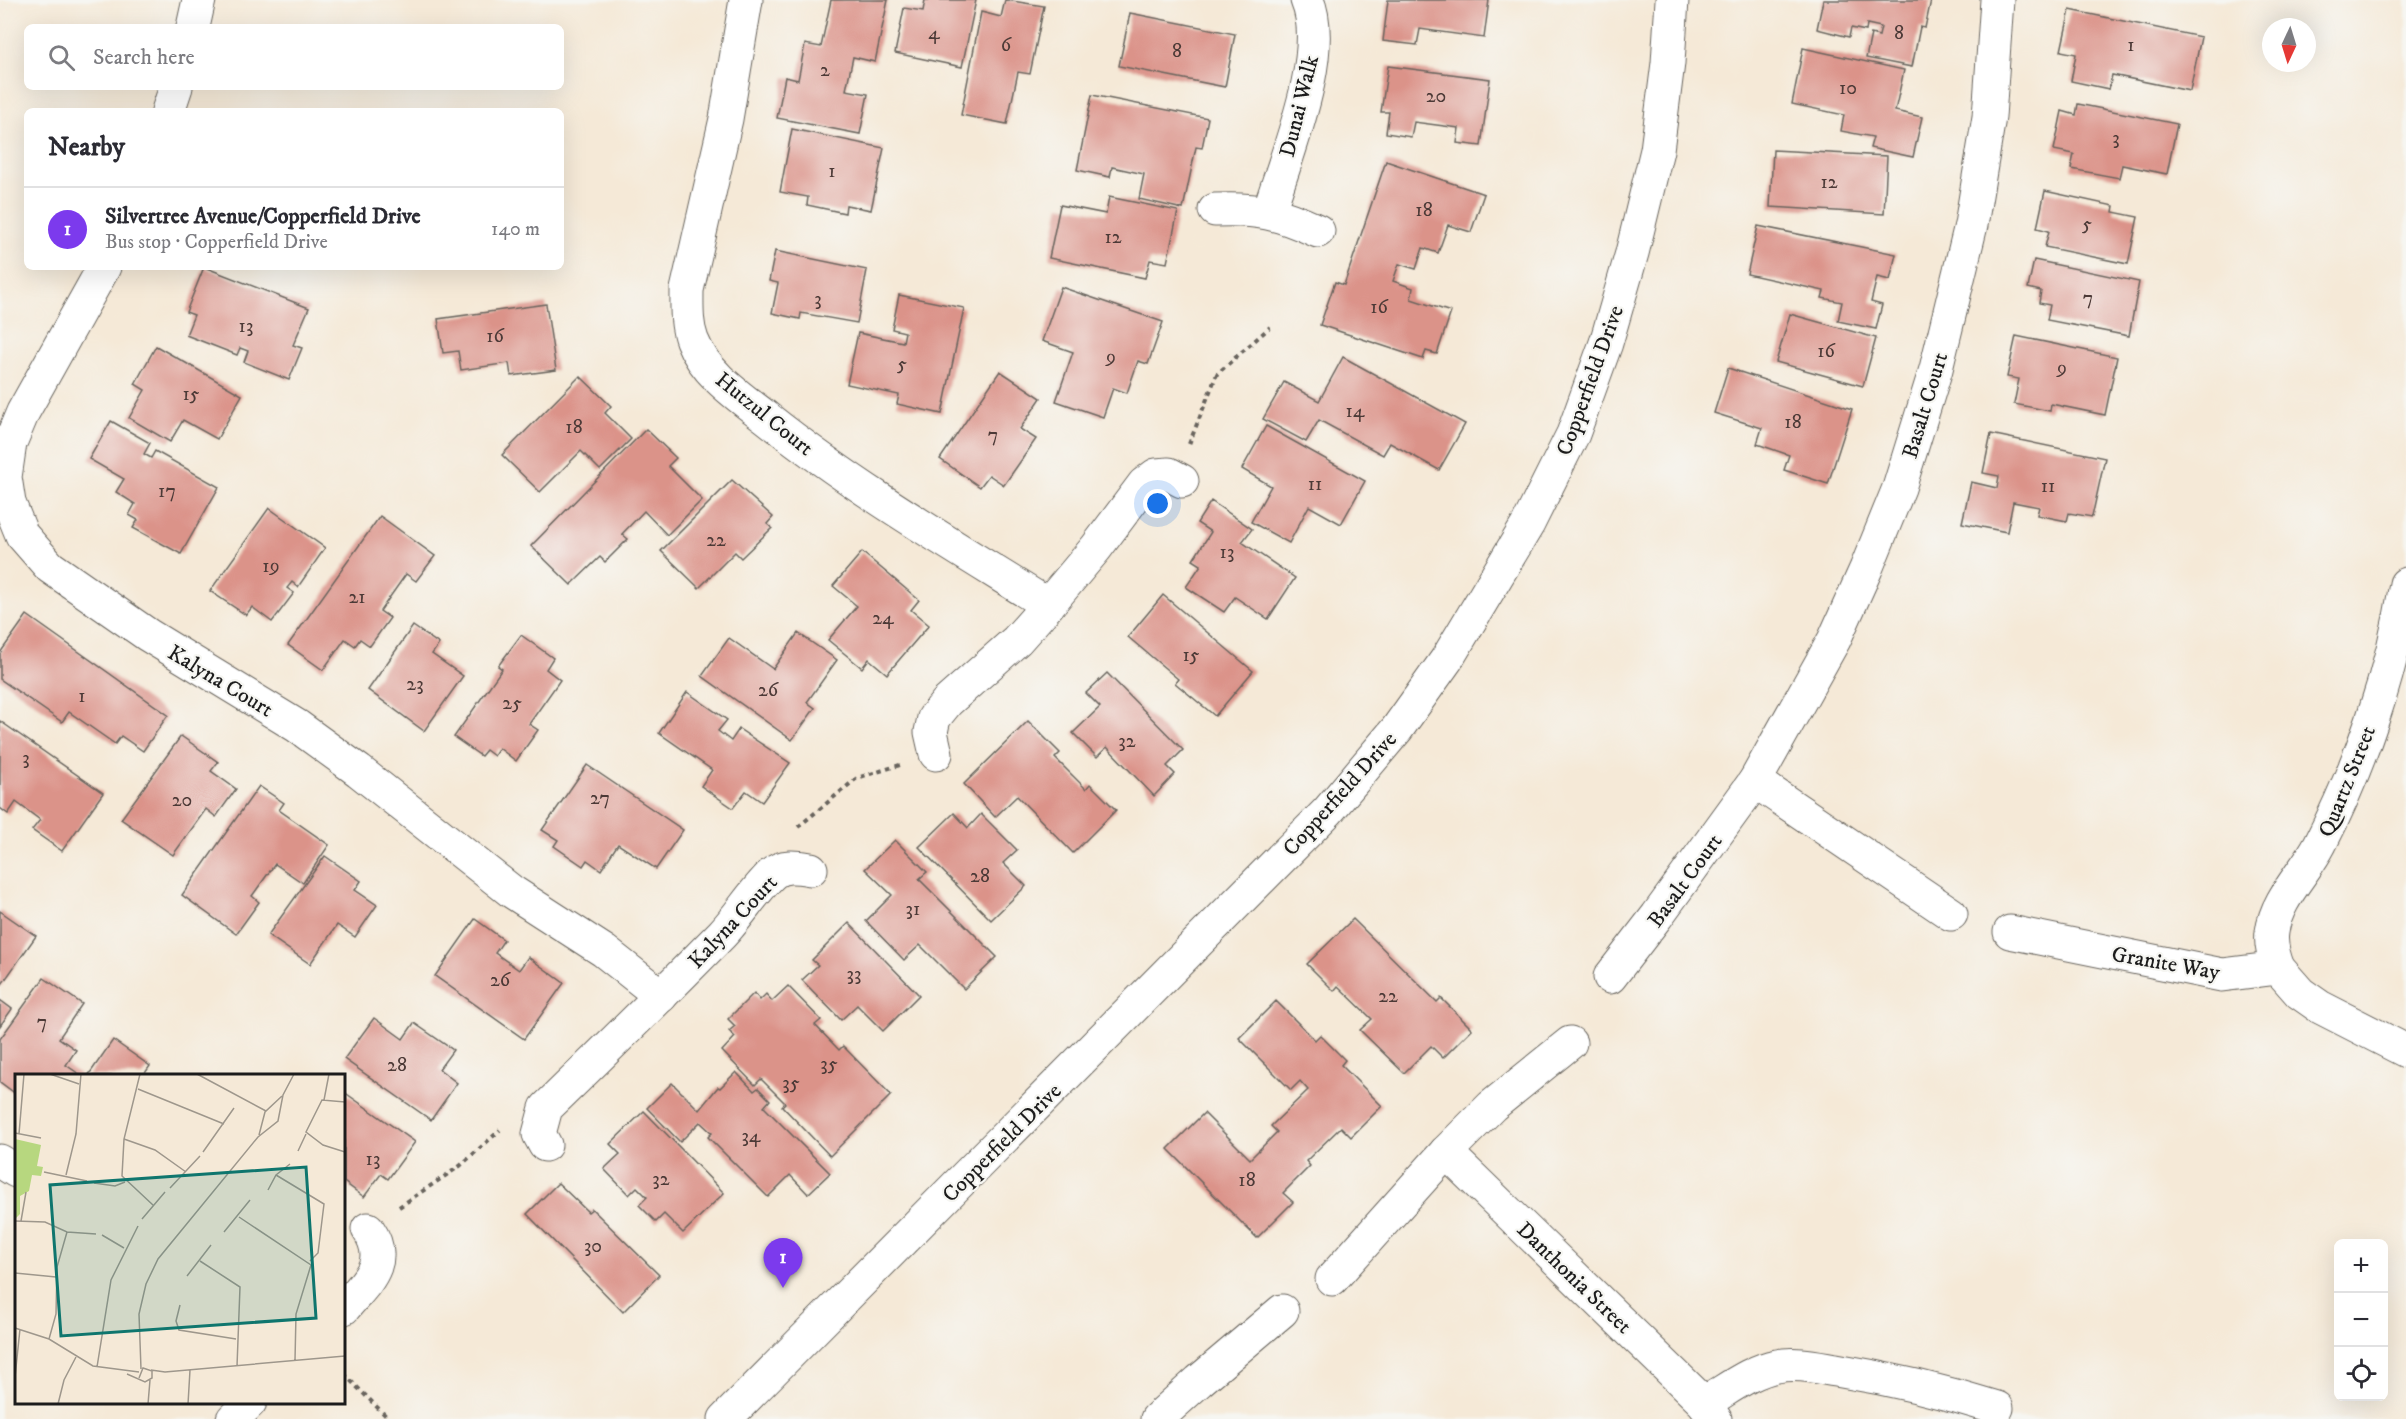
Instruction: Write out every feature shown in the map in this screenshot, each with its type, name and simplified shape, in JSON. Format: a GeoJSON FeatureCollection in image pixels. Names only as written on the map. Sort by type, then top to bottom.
{"type":"FeatureCollection","features":[{"type":"Feature","properties":{"kind":"street"},"geometry":{"type":"LineString","coordinates":[[194,24],[199,0]]}},
{"type":"Feature","properties":{"kind":"street","name":"Hutzul Court"},"geometry":{"type":"LineString","coordinates":[[746,0],[726,119],[687,290],[687,319],[693,341],[705,362],[724,385],[791,437],[867,492],[1048,605]]}},
{"type":"Feature","properties":{"kind":"street","name":"Dunai Walk"},"geometry":{"type":"LineString","coordinates":[[1269,212],[1306,90],[1313,58],[1312,12],[1307,0]]}},
{"type":"Feature","properties":{"kind":"street","name":"Copperfield Drive"},"geometry":{"type":"LineString","coordinates":[[725,1419],[1328,811],[1397,729],[1447,659],[1528,524],[1573,434],[1606,343],[1632,253],[1657,150],[1668,63],[1672,0]]}},
{"type":"Feature","properties":{"kind":"street","name":"Basalt Court"},"geometry":{"type":"LineString","coordinates":[[1610,977],[1658,916],[1755,781],[1802,699],[1852,599],[1899,488],[1921,421],[1957,288],[1978,190],[1989,117],[1997,0]]}},
{"type":"Feature","properties":{"kind":"street"},"geometry":{"type":"LineString","coordinates":[[169,108],[175,90]]}},
{"type":"Feature","properties":{"kind":"street"},"geometry":{"type":"LineString","coordinates":[[1215,210],[1245,209],[1269,212],[1318,231]]}},
{"type":"Feature","properties":{"kind":"street","name":"Kalyna Court"},"geometry":{"type":"LineString","coordinates":[[102,270],[23,412],[10,443],[5,477],[11,540],[148,635],[297,726],[359,771],[511,891],[604,951],[662,996]]}},
{"type":"Feature","properties":{"kind":"street"},"geometry":{"type":"LineString","coordinates":[[935,750],[931,732],[934,718],[947,702],[1017,640],[1096,548],[1144,484],[1156,475],[1168,474],[1179,479]]}},
{"type":"Feature","properties":{"kind":"street","name":"Quartz Street"},"geometry":{"type":"LineString","coordinates":[[2278,968],[2273,953],[2272,933],[2279,910],[2319,846],[2354,766],[2378,700],[2406,584]]}},
{"type":"Feature","properties":{"kind":"street"},"geometry":{"type":"LineString","coordinates":[[1755,781],[1951,914]]}},
{"type":"Feature","properties":{"kind":"street","name":"Kalyna Court"},"geometry":{"type":"LineString","coordinates":[[543,1133],[546,1108],[662,996],[734,921],[773,873],[793,866],[811,869]]}},
{"type":"Feature","properties":{"kind":"street","name":"Granite Way"},"geometry":{"type":"LineString","coordinates":[[2010,932],[2222,975],[2278,968]]}},
{"type":"Feature","properties":{"kind":"street"},"geometry":{"type":"LineString","coordinates":[[2278,968],[2300,993],[2320,1007],[2406,1051]]}},
{"type":"Feature","properties":{"kind":"street"},"geometry":{"type":"LineString","coordinates":[[1332,1279],[1446,1152],[1492,1106],[1570,1043]]}},
{"type":"Feature","properties":{"kind":"street","name":"Danthonia Street"},"geometry":{"type":"LineString","coordinates":[[1446,1152],[1709,1411],[1759,1371],[1779,1365],[1801,1365],[1886,1378],[1941,1390],[1997,1408]]}},
{"type":"Feature","properties":{"kind":"street"},"geometry":{"type":"LineString","coordinates":[[0,1161],[15,1170]]}},
{"type":"Feature","properties":{"kind":"street"},"geometry":{"type":"LineString","coordinates":[[345,1307],[371,1275],[379,1257],[377,1243],[370,1232]]}},
{"type":"Feature","properties":{"kind":"street"},"geometry":{"type":"LineString","coordinates":[[1157,1419],[1282,1311]]}},
{"type":"Feature","properties":{"kind":"street"},"geometry":{"type":"LineString","coordinates":[[233,1419],[248,1404]]}},
{"type":"Feature","properties":{"kind":"path"},"geometry":{"type":"LineString","coordinates":[[1179,479],[1217,374],[1270,327]]}},
{"type":"Feature","properties":{"kind":"path"},"geometry":{"type":"LineString","coordinates":[[798,828],[857,778],[897,767],[935,750]]}},
{"type":"Feature","properties":{"kind":"path"},"geometry":{"type":"LineString","coordinates":[[370,1232],[391,1212],[460,1166],[506,1125],[543,1133]]}},
{"type":"Feature","properties":{"kind":"path"},"geometry":{"type":"LineString","coordinates":[[345,1375],[389,1419]]}},
{"type":"Feature","properties":{"kind":"building"},"geometry":{"type":"Polygon","coordinates":[[[831,0],[888,0],[875,62],[853,57],[846,90],[868,94],[860,134],[777,118],[785,77],[798,80],[805,44],[821,47],[831,0]]]}},
{"type":"Feature","properties":{"kind":"building"},"geometry":{"type":"Polygon","coordinates":[[[925,0],[976,0],[962,67],[895,53],[904,8],[923,11],[925,0]]]}},
{"type":"Feature","properties":{"kind":"building"},"geometry":{"type":"Polygon","coordinates":[[[1005,0],[1044,6],[1030,74],[1018,72],[1007,124],[961,115],[981,12],[1001,17],[1005,0]]]}},
{"type":"Feature","properties":{"kind":"building"},"geometry":{"type":"Polygon","coordinates":[[[1388,0],[1489,0],[1484,38],[1420,29],[1417,45],[1383,41],[1388,0]]]}},
{"type":"Feature","properties":{"kind":"building"},"geometry":{"type":"Polygon","coordinates":[[[1823,0],[1931,0],[1925,28],[1920,27],[1912,67],[1866,58],[1871,34],[1879,36],[1881,27],[1867,24],[1866,31],[1851,28],[1849,37],[1817,29],[1823,0]]]}},
{"type":"Feature","properties":{"kind":"building"},"geometry":{"type":"Polygon","coordinates":[[[2070,10],[2201,37],[2190,91],[2112,75],[2109,89],[2071,81],[2076,54],[2061,51],[2070,10]]]}},
{"type":"Feature","properties":{"kind":"building"},"geometry":{"type":"Polygon","coordinates":[[[1130,13],[1235,34],[1225,87],[1119,66],[1130,13]]]}},
{"type":"Feature","properties":{"kind":"building"},"geometry":{"type":"Polygon","coordinates":[[[1803,48],[1904,70],[1895,111],[1922,117],[1913,157],[1870,148],[1873,137],[1841,131],[1844,115],[1792,104],[1803,48]]]}},
{"type":"Feature","properties":{"kind":"building"},"geometry":{"type":"Polygon","coordinates":[[[1388,66],[1490,79],[1481,146],[1457,143],[1459,128],[1414,122],[1411,137],[1386,133],[1389,112],[1381,112],[1388,66]]]}},
{"type":"Feature","properties":{"kind":"building"},"geometry":{"type":"Polygon","coordinates":[[[1092,95],[1208,118],[1202,148],[1196,147],[1183,209],[1139,199],[1144,174],[1112,167],[1110,177],[1077,170],[1092,95]]]}},
{"type":"Feature","properties":{"kind":"building"},"geometry":{"type":"Polygon","coordinates":[[[2078,104],[2177,124],[2167,174],[2122,165],[2119,178],[2071,169],[2074,154],[2054,150],[2062,111],[2076,115],[2078,104]]]}},
{"type":"Feature","properties":{"kind":"building"},"geometry":{"type":"Polygon","coordinates":[[[792,129],[884,148],[871,210],[846,205],[845,213],[807,205],[808,197],[780,192],[792,129]]]}},
{"type":"Feature","properties":{"kind":"building"},"geometry":{"type":"Polygon","coordinates":[[[1773,150],[1887,156],[1884,214],[1770,207],[1773,150]]]}},
{"type":"Feature","properties":{"kind":"building"},"geometry":{"type":"Polygon","coordinates":[[[1386,161],[1484,194],[1471,232],[1448,225],[1438,253],[1423,248],[1416,269],[1399,264],[1393,281],[1413,288],[1411,299],[1451,312],[1437,354],[1426,351],[1423,359],[1320,325],[1335,282],[1344,285],[1386,161]]]}},
{"type":"Feature","properties":{"kind":"building"},"geometry":{"type":"Polygon","coordinates":[[[2045,191],[2114,206],[2113,212],[2138,217],[2128,264],[2045,247],[2049,231],[2037,228],[2045,191]]]}},
{"type":"Feature","properties":{"kind":"building"},"geometry":{"type":"Polygon","coordinates":[[[1109,197],[1178,211],[1167,263],[1150,260],[1145,278],[1049,258],[1060,205],[1106,214],[1109,197]]]}},
{"type":"Feature","properties":{"kind":"building"},"geometry":{"type":"Polygon","coordinates":[[[1758,226],[1896,254],[1890,280],[1877,277],[1871,302],[1882,305],[1876,329],[1838,321],[1842,302],[1822,298],[1824,291],[1747,274],[1758,226]]]}},
{"type":"Feature","properties":{"kind":"building"},"geometry":{"type":"Polygon","coordinates":[[[775,251],[867,270],[857,323],[801,313],[800,319],[772,313],[778,283],[769,281],[775,251]]]}},
{"type":"Feature","properties":{"kind":"building"},"geometry":{"type":"Polygon","coordinates":[[[2034,260],[2139,282],[2129,336],[2047,320],[2050,305],[2039,303],[2041,291],[2028,288],[2034,260]]]}},
{"type":"Feature","properties":{"kind":"building"},"geometry":{"type":"Polygon","coordinates":[[[203,270],[212,270],[309,308],[293,345],[302,348],[289,380],[244,362],[248,351],[240,348],[237,355],[186,335],[194,315],[186,312],[203,270]]]}},
{"type":"Feature","properties":{"kind":"building"},"geometry":{"type":"Polygon","coordinates":[[[1061,287],[1163,322],[1148,364],[1138,361],[1127,393],[1113,388],[1103,417],[1056,401],[1073,352],[1042,341],[1061,287]]]}},
{"type":"Feature","properties":{"kind":"building"},"geometry":{"type":"Polygon","coordinates":[[[899,295],[964,308],[942,414],[897,404],[899,395],[847,384],[858,333],[903,342],[905,332],[892,329],[899,295]]]}},
{"type":"Feature","properties":{"kind":"building"},"geometry":{"type":"Polygon","coordinates":[[[546,304],[556,370],[511,376],[509,363],[461,370],[458,351],[443,353],[438,319],[546,304]]]}},
{"type":"Feature","properties":{"kind":"building"},"geometry":{"type":"Polygon","coordinates":[[[1790,314],[1876,338],[1863,386],[1776,362],[1790,314]]]}},
{"type":"Feature","properties":{"kind":"building"},"geometry":{"type":"Polygon","coordinates":[[[2016,336],[2117,357],[2105,415],[2051,404],[2050,411],[2014,404],[2019,379],[2007,377],[2016,336]]]}},
{"type":"Feature","properties":{"kind":"building"},"geometry":{"type":"Polygon","coordinates":[[[156,346],[242,395],[217,439],[183,420],[170,442],[129,418],[145,390],[135,384],[156,346]]]}},
{"type":"Feature","properties":{"kind":"building"},"geometry":{"type":"Polygon","coordinates":[[[1343,357],[1465,424],[1439,470],[1390,443],[1383,455],[1319,420],[1306,442],[1263,419],[1284,382],[1319,401],[1343,357]]]}},
{"type":"Feature","properties":{"kind":"building"},"geometry":{"type":"Polygon","coordinates":[[[1728,368],[1852,409],[1828,484],[1784,470],[1789,455],[1757,444],[1762,428],[1714,413],[1728,368]]]}},
{"type":"Feature","properties":{"kind":"building"},"geometry":{"type":"Polygon","coordinates":[[[1000,371],[1041,398],[1020,429],[1036,439],[1004,485],[989,475],[980,487],[940,459],[1000,371]]]}},
{"type":"Feature","properties":{"kind":"building"},"geometry":{"type":"Polygon","coordinates":[[[580,376],[611,406],[605,413],[631,439],[600,470],[581,451],[540,492],[502,455],[580,376]]]}},
{"type":"Feature","properties":{"kind":"building"},"geometry":{"type":"Polygon","coordinates":[[[111,421],[150,443],[144,454],[151,458],[155,451],[219,487],[181,554],[133,528],[138,520],[129,515],[135,504],[116,492],[124,479],[89,459],[111,421]]]}},
{"type":"Feature","properties":{"kind":"building"},"geometry":{"type":"Polygon","coordinates":[[[1266,426],[1365,481],[1341,524],[1309,506],[1289,543],[1251,522],[1271,486],[1242,469],[1266,426]]]}},
{"type":"Feature","properties":{"kind":"building"},"geometry":{"type":"Polygon","coordinates":[[[646,429],[676,458],[668,466],[702,500],[667,535],[644,511],[622,534],[628,539],[605,562],[600,557],[571,585],[531,546],[646,429]]]}},
{"type":"Feature","properties":{"kind":"building"},"geometry":{"type":"Polygon","coordinates":[[[1991,434],[2105,458],[2092,517],[2069,513],[2067,521],[2037,515],[2039,507],[2013,502],[2007,532],[1962,523],[1971,482],[1997,488],[1999,476],[1983,473],[1991,434]]]}},
{"type":"Feature","properties":{"kind":"building"},"geometry":{"type":"Polygon","coordinates":[[[732,480],[773,517],[767,524],[772,528],[741,558],[735,552],[699,588],[661,551],[732,480]]]}},
{"type":"Feature","properties":{"kind":"building"},"geometry":{"type":"Polygon","coordinates":[[[1211,501],[1252,529],[1242,542],[1295,578],[1268,619],[1235,597],[1224,612],[1186,587],[1201,565],[1193,560],[1211,532],[1197,523],[1211,501]]]}},
{"type":"Feature","properties":{"kind":"building"},"geometry":{"type":"Polygon","coordinates":[[[269,508],[325,548],[298,587],[292,582],[287,588],[294,593],[272,622],[252,607],[246,615],[210,591],[269,508]]]}},
{"type":"Feature","properties":{"kind":"building"},"geometry":{"type":"Polygon","coordinates":[[[380,516],[435,556],[416,581],[406,574],[380,611],[390,618],[370,646],[360,639],[355,646],[345,639],[323,670],[288,645],[380,516]]]}},
{"type":"Feature","properties":{"kind":"building"},"geometry":{"type":"Polygon","coordinates":[[[862,552],[919,600],[911,610],[929,625],[887,674],[869,659],[862,668],[828,640],[857,606],[833,586],[862,552]]]}},
{"type":"Feature","properties":{"kind":"building"},"geometry":{"type":"Polygon","coordinates":[[[1163,595],[1253,671],[1215,716],[1175,683],[1178,679],[1128,637],[1163,595]]]}},
{"type":"Feature","properties":{"kind":"building"},"geometry":{"type":"Polygon","coordinates":[[[27,615],[168,715],[143,751],[121,736],[115,744],[69,712],[62,722],[0,679],[0,653],[27,615]]]}},
{"type":"Feature","properties":{"kind":"building"},"geometry":{"type":"Polygon","coordinates":[[[413,626],[439,644],[432,654],[463,676],[424,731],[368,690],[413,626]]]}},
{"type":"Feature","properties":{"kind":"building"},"geometry":{"type":"Polygon","coordinates":[[[798,633],[837,660],[807,702],[815,708],[792,740],[702,676],[729,638],[773,669],[798,633]]]}},
{"type":"Feature","properties":{"kind":"building"},"geometry":{"type":"Polygon","coordinates":[[[521,635],[553,658],[546,669],[560,680],[529,724],[538,730],[516,761],[499,748],[494,756],[486,750],[481,756],[454,737],[502,669],[498,666],[521,635]]]}},
{"type":"Feature","properties":{"kind":"building"},"geometry":{"type":"Polygon","coordinates":[[[1107,673],[1183,750],[1167,766],[1175,774],[1154,796],[1107,747],[1097,757],[1073,733],[1100,707],[1086,693],[1107,673]]]}},
{"type":"Feature","properties":{"kind":"building"},"geometry":{"type":"Polygon","coordinates":[[[687,692],[727,720],[718,731],[731,741],[739,729],[790,763],[762,802],[746,791],[733,808],[701,786],[712,770],[659,733],[687,692]]]}},
{"type":"Feature","properties":{"kind":"building"},"geometry":{"type":"Polygon","coordinates":[[[0,721],[103,793],[62,851],[32,830],[40,820],[16,802],[8,814],[0,808],[0,721]]]}},
{"type":"Feature","properties":{"kind":"building"},"geometry":{"type":"Polygon","coordinates":[[[1028,721],[1060,753],[1055,758],[1086,789],[1090,784],[1116,810],[1073,853],[1017,796],[995,817],[964,784],[1028,721]]]}},
{"type":"Feature","properties":{"kind":"building"},"geometry":{"type":"Polygon","coordinates":[[[181,736],[218,762],[211,771],[236,789],[216,817],[206,809],[173,855],[121,819],[181,736]]]}},
{"type":"Feature","properties":{"kind":"building"},"geometry":{"type":"Polygon","coordinates":[[[587,765],[683,830],[656,869],[618,844],[601,870],[587,860],[583,866],[554,846],[558,840],[542,830],[587,765]]]}},
{"type":"Feature","properties":{"kind":"building"},"geometry":{"type":"Polygon","coordinates":[[[259,786],[284,803],[279,810],[329,845],[303,883],[275,864],[252,896],[259,902],[236,934],[182,895],[259,786]]]}},
{"type":"Feature","properties":{"kind":"building"},"geometry":{"type":"Polygon","coordinates":[[[954,813],[968,828],[981,814],[1017,850],[1003,863],[1026,886],[991,920],[919,847],[954,813]]]}},
{"type":"Feature","properties":{"kind":"building"},"geometry":{"type":"Polygon","coordinates":[[[895,840],[927,872],[919,879],[997,957],[964,989],[920,945],[904,960],[866,921],[892,895],[865,869],[895,840]]]}},
{"type":"Feature","properties":{"kind":"building"},"geometry":{"type":"Polygon","coordinates":[[[325,856],[361,881],[355,890],[377,905],[355,937],[337,925],[310,964],[268,935],[325,856]]]}},
{"type":"Feature","properties":{"kind":"building"},"geometry":{"type":"Polygon","coordinates":[[[0,911],[36,936],[0,987],[0,911]]]}},
{"type":"Feature","properties":{"kind":"building"},"geometry":{"type":"Polygon","coordinates":[[[475,919],[504,940],[495,953],[519,970],[528,957],[564,983],[524,1039],[435,976],[475,919]]]}},
{"type":"Feature","properties":{"kind":"building"},"geometry":{"type":"Polygon","coordinates":[[[1353,919],[1437,1002],[1441,998],[1472,1029],[1443,1058],[1431,1046],[1404,1073],[1360,1030],[1372,1019],[1338,986],[1334,991],[1307,964],[1353,919]]]}},
{"type":"Feature","properties":{"kind":"building"},"geometry":{"type":"Polygon","coordinates":[[[849,923],[919,995],[883,1031],[857,1005],[841,1020],[802,980],[818,965],[812,960],[849,923]]]}},
{"type":"Feature","properties":{"kind":"building"},"geometry":{"type":"Polygon","coordinates":[[[44,978],[82,1004],[59,1038],[76,1050],[66,1065],[79,1074],[15,1074],[15,1093],[0,1082],[0,1039],[44,978]]]}},
{"type":"Feature","properties":{"kind":"building"},"geometry":{"type":"Polygon","coordinates":[[[788,986],[821,1020],[815,1025],[839,1050],[843,1046],[891,1095],[830,1156],[782,1106],[785,1103],[761,1079],[755,1085],[722,1051],[735,1037],[729,1031],[735,1026],[728,1019],[754,993],[760,1000],[766,994],[772,1001],[788,986]]]}},
{"type":"Feature","properties":{"kind":"building"},"geometry":{"type":"Polygon","coordinates":[[[0,1000],[12,1009],[0,1026],[0,1000]]]}},
{"type":"Feature","properties":{"kind":"building"},"geometry":{"type":"Polygon","coordinates":[[[1276,1001],[1315,1040],[1320,1035],[1345,1060],[1341,1065],[1382,1106],[1351,1137],[1341,1127],[1306,1161],[1310,1166],[1283,1193],[1293,1202],[1257,1238],[1168,1149],[1204,1113],[1250,1159],[1277,1132],[1271,1126],[1308,1090],[1300,1081],[1291,1090],[1239,1038],[1276,1001]]]}},
{"type":"Feature","properties":{"kind":"building"},"geometry":{"type":"Polygon","coordinates":[[[374,1018],[403,1039],[414,1023],[453,1050],[439,1069],[457,1083],[431,1120],[344,1059],[374,1018]]]}},
{"type":"Feature","properties":{"kind":"building"},"geometry":{"type":"Polygon","coordinates":[[[113,1040],[150,1066],[144,1074],[89,1074],[113,1040]]]}},
{"type":"Feature","properties":{"kind":"building"},"geometry":{"type":"Polygon","coordinates":[[[736,1072],[754,1091],[758,1088],[770,1100],[764,1107],[830,1173],[808,1194],[790,1175],[768,1197],[708,1137],[712,1133],[700,1122],[680,1142],[647,1108],[672,1083],[699,1110],[718,1087],[720,1088],[736,1072]]]}},
{"type":"Feature","properties":{"kind":"building"},"geometry":{"type":"Polygon","coordinates":[[[345,1093],[415,1142],[388,1179],[381,1174],[364,1197],[345,1183],[345,1093]]]}},
{"type":"Feature","properties":{"kind":"building"},"geometry":{"type":"Polygon","coordinates":[[[644,1111],[724,1193],[683,1233],[664,1214],[656,1222],[639,1205],[647,1197],[637,1187],[629,1195],[604,1169],[620,1154],[610,1144],[644,1111]]]}},
{"type":"Feature","properties":{"kind":"building"},"geometry":{"type":"Polygon","coordinates":[[[558,1183],[588,1212],[592,1209],[659,1275],[623,1312],[527,1214],[558,1183]]]}},
{"type":"Feature","properties":{"kind":"place","name":"Silvertree Avenue/Copperfield Drive"},"geometry":{"type":"Point","coordinates":[783,1288]}}]}
